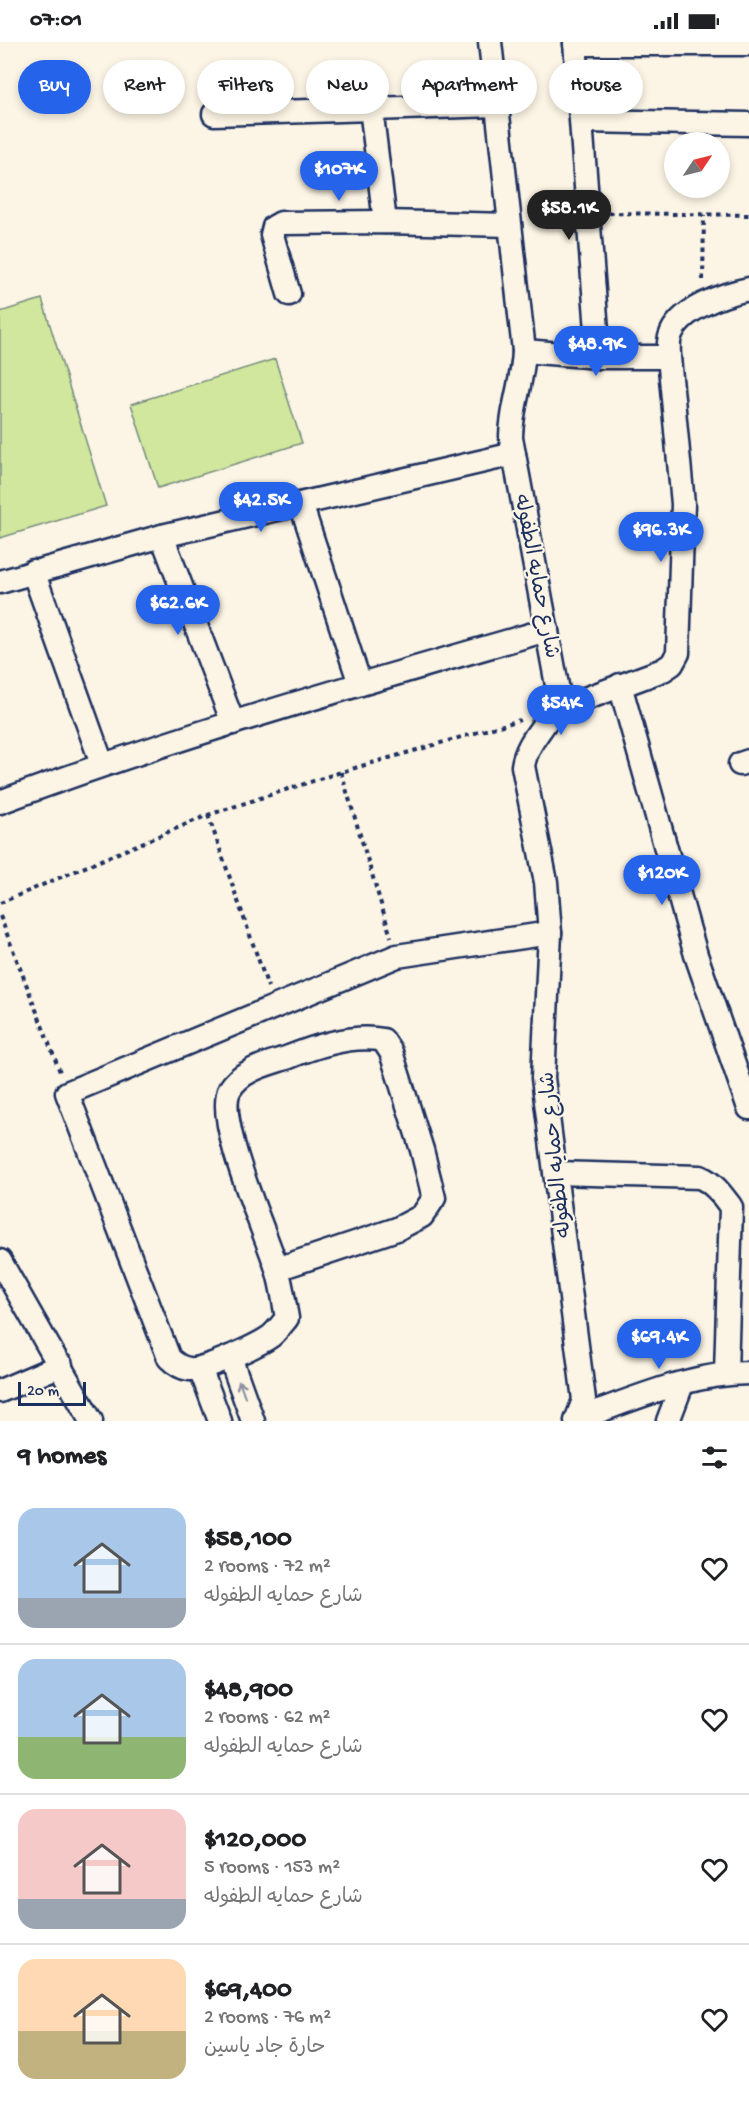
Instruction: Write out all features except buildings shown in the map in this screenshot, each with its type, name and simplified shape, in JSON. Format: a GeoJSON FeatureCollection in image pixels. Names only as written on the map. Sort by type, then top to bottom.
{"type":"FeatureCollection","features":[{"type":"Feature","properties":{"kind":"street","name":"شارع حمايه الطفوله"},"geometry":{"type":"LineString","coordinates":[[490,42],[492,60]]}},
{"type":"Feature","properties":{"kind":"street"},"geometry":{"type":"LineString","coordinates":[[599,357],[575,43],[749,44]]}},
{"type":"Feature","properties":{"kind":"street"},"geometry":{"type":"LineString","coordinates":[[372,114],[385,222]]}},
{"type":"Feature","properties":{"kind":"street","name":"شارع حمايه الطفوله"},"geometry":{"type":"LineString","coordinates":[[498,114],[524,351],[524,370],[511,422],[514,454],[559,696],[555,710],[530,741],[525,753],[524,766],[545,872],[550,933],[543,1078],[584,1400],[576,1420]]}},
{"type":"Feature","properties":{"kind":"street"},"geometry":{"type":"LineString","coordinates":[[582,121],[749,124]]}},
{"type":"Feature","properties":{"kind":"street"},"geometry":{"type":"LineString","coordinates":[[289,294],[272,235],[274,227],[281,224],[385,222],[510,225]]}},
{"type":"Feature","properties":{"kind":"street"},"geometry":{"type":"LineString","coordinates":[[555,710],[663,670],[672,664],[678,653],[682,504],[669,337],[681,321],[703,304],[728,293],[749,289]]}},
{"type":"Feature","properties":{"kind":"street"},"geometry":{"type":"LineString","coordinates":[[524,351],[599,357],[669,357]]}},
{"type":"Feature","properties":{"kind":"street"},"geometry":{"type":"LineString","coordinates":[[0,582],[162,536],[514,454]]}},
{"type":"Feature","properties":{"kind":"street"},"geometry":{"type":"LineString","coordinates":[[300,504],[360,684]]}},
{"type":"Feature","properties":{"kind":"street"},"geometry":{"type":"LineString","coordinates":[[162,536],[233,723]]}},
{"type":"Feature","properties":{"kind":"street"},"geometry":{"type":"LineString","coordinates":[[33,571],[102,764]]}},
{"type":"Feature","properties":{"kind":"street"},"geometry":{"type":"LineString","coordinates":[[0,802],[102,764],[360,684],[547,630]]}},
{"type":"Feature","properties":{"kind":"street"},"geometry":{"type":"LineString","coordinates":[[620,685],[696,956],[749,1108]]}},
{"type":"Feature","properties":{"kind":"street"},"geometry":{"type":"LineString","coordinates":[[277,1269],[397,1228],[422,1216],[434,1198],[422,1149],[391,1052],[383,1040],[368,1037],[306,1050],[244,1074],[229,1090],[227,1110],[242,1171],[277,1269],[287,1318],[270,1337],[230,1357],[200,1368],[189,1369],[176,1364],[169,1358],[67,1093],[397,957],[550,933]]}},
{"type":"Feature","properties":{"kind":"street"},"geometry":{"type":"LineString","coordinates":[[555,1173],[700,1177],[740,1205],[726,1373]]}},
{"type":"Feature","properties":{"kind":"street"},"geometry":{"type":"LineString","coordinates":[[0,1261],[91,1421]]}},
{"type":"Feature","properties":{"kind":"street"},"geometry":{"type":"LineString","coordinates":[[230,1357],[253,1421]]}},
{"type":"Feature","properties":{"kind":"street"},"geometry":{"type":"LineString","coordinates":[[0,1391],[61,1365]]}},
{"type":"Feature","properties":{"kind":"street"},"geometry":{"type":"LineString","coordinates":[[200,1368],[220,1421]]}},
{"type":"Feature","properties":{"kind":"street"},"geometry":{"type":"LineString","coordinates":[[576,1420],[682,1384],[726,1373],[749,1373]]}},
{"type":"Feature","properties":{"kind":"street"},"geometry":{"type":"LineString","coordinates":[[668,1421],[682,1384]]}},
{"type":"Feature","properties":{"kind":"path"},"geometry":{"type":"LineString","coordinates":[[587,213],[749,215]]}},
{"type":"Feature","properties":{"kind":"path"},"geometry":{"type":"LineString","coordinates":[[703,304],[704,215]]}},
{"type":"Feature","properties":{"kind":"path"},"geometry":{"type":"LineString","coordinates":[[0,903],[208,815],[341,771],[521,720]]}},
{"type":"Feature","properties":{"kind":"path"},"geometry":{"type":"LineString","coordinates":[[341,771],[397,957]]}},
{"type":"Feature","properties":{"kind":"path"},"geometry":{"type":"LineString","coordinates":[[208,815],[274,1006]]}},
{"type":"Feature","properties":{"kind":"path"},"geometry":{"type":"LineString","coordinates":[[0,916],[67,1093]]}},
{"type":"Feature","properties":{"kind":"green space"},"geometry":{"type":"Polygon","coordinates":[[[42,299],[106,506],[0,538],[0,312],[42,299]]]}},
{"type":"Feature","properties":{"kind":"green space"},"geometry":{"type":"Polygon","coordinates":[[[275,359],[302,443],[158,488],[131,404],[275,359]]]}}]}
